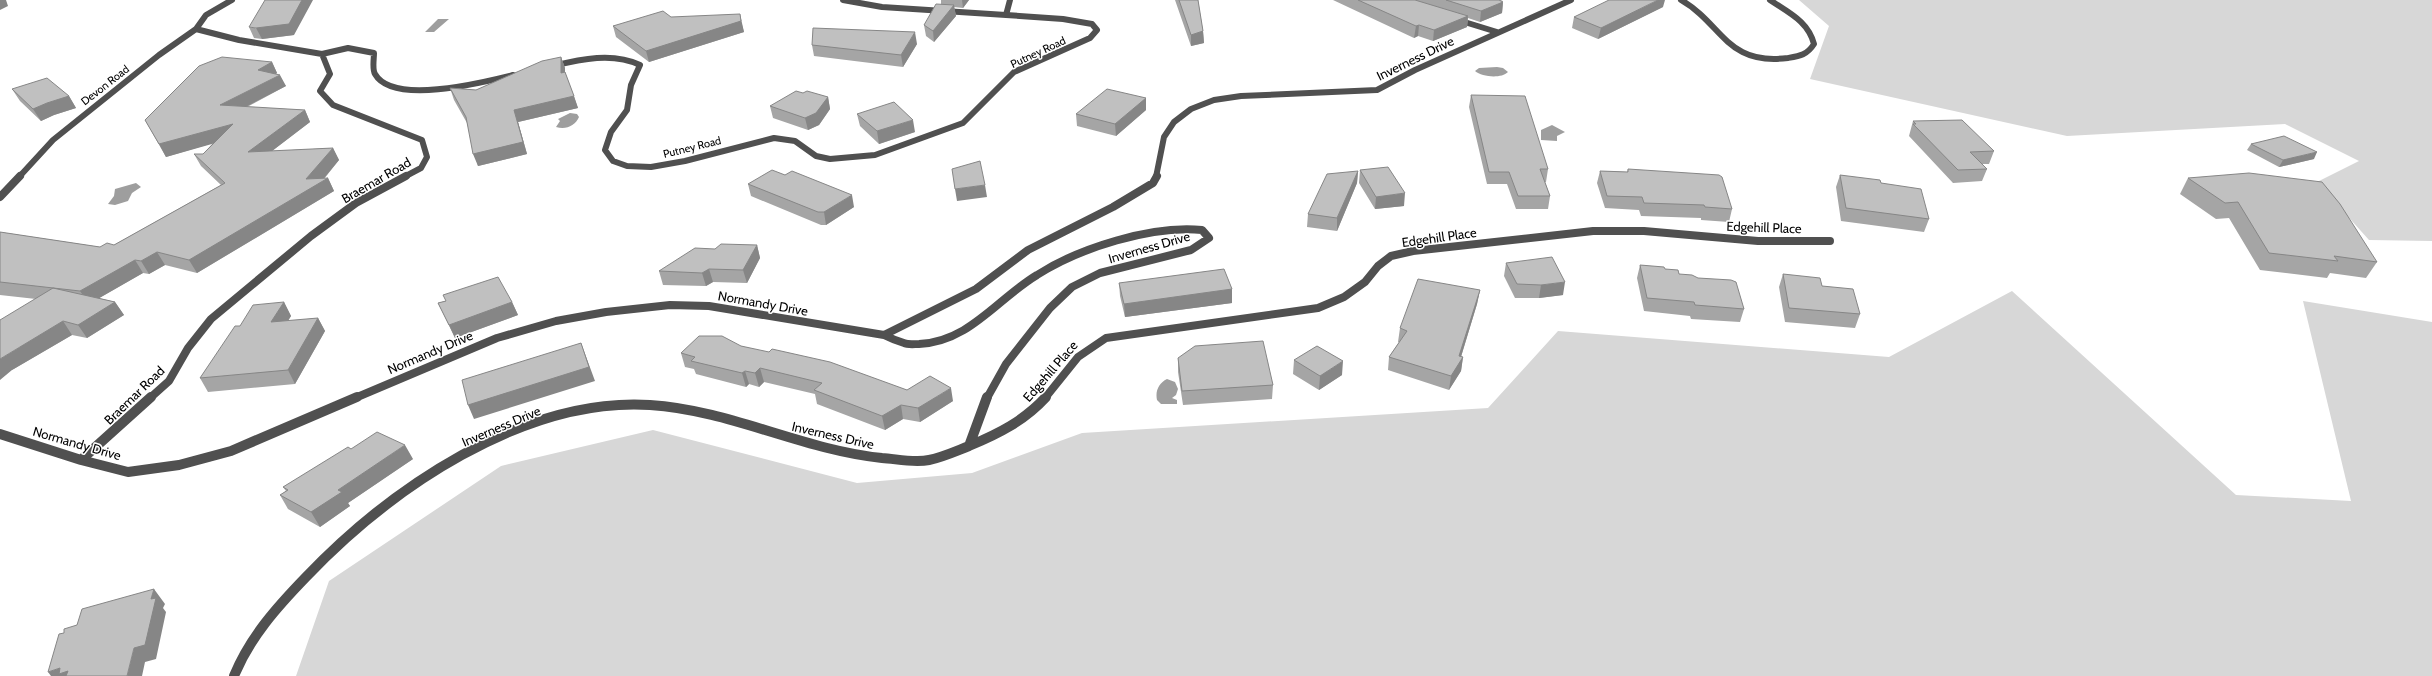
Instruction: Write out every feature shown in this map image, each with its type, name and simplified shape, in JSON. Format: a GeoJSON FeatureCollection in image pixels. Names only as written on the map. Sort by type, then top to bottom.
{"type":"FeatureCollection","features":[{"type":"Feature","properties":{"kind":"street","name":"Devon Road"},"geometry":{"type":"LineString","coordinates":[[0,197],[53,140],[153,59],[196,29],[206,15],[232,0]]}},
{"type":"Feature","properties":{"kind":"street","name":"Putney Road"},"geometry":{"type":"LineString","coordinates":[[544,68],[573,61],[606,58],[632,60],[640,65],[631,85],[627,110],[611,132],[605,150],[613,160],[627,166],[651,167],[685,161],[774,138],[795,141],[816,156],[830,160],[875,156],[963,123],[1014,72],[1090,38],[1097,30],[1092,24],[1063,19],[1007,13],[882,7],[843,0]]}},
{"type":"Feature","properties":{"kind":"street"},"geometry":{"type":"LineString","coordinates":[[1007,13],[1010,0]]}},
{"type":"Feature","properties":{"kind":"street","name":"Inverness Drive"},"geometry":{"type":"LineString","coordinates":[[884,335],[976,289],[1028,250],[1100,214],[1153,183],[1158,173],[1159,156],[1164,137],[1174,122],[1191,109],[1214,100],[1241,96],[1377,90],[1415,70],[1571,0]]}},
{"type":"Feature","properties":{"kind":"street"},"geometry":{"type":"LineString","coordinates":[[1682,0],[1705,16],[1715,31],[1728,44],[1740,52],[1763,57],[1788,59],[1803,57],[1812,49],[1813,40],[1809,31],[1798,17],[1770,0]]}},
{"type":"Feature","properties":{"kind":"street"},"geometry":{"type":"LineString","coordinates":[[1452,18],[1497,32]]}},
{"type":"Feature","properties":{"kind":"street"},"geometry":{"type":"LineString","coordinates":[[196,29],[258,44],[322,54],[338,48],[361,47],[374,53],[375,75],[383,84],[408,90],[455,88],[522,73]]}},
{"type":"Feature","properties":{"kind":"street","name":"Braemar Road"},"geometry":{"type":"LineString","coordinates":[[80,460],[170,381],[188,348],[212,319],[312,236],[356,203],[421,168],[427,157],[422,140],[333,105],[320,91],[330,74],[322,54]]}},
{"type":"Feature","properties":{"kind":"street","name":"Inverness Drive"},"geometry":{"type":"LineString","coordinates":[[234,676],[260,627],[312,568],[365,521],[432,472],[484,443],[532,424],[566,414],[608,405],[649,405],[703,414],[863,456],[927,460],[969,446],[988,395],[1006,364],[1050,308],[1072,287],[1100,274],[1191,250],[1209,238],[1202,230],[1181,228],[1123,240],[1067,258],[1036,275],[958,335],[935,343],[906,344],[884,335]]}},
{"type":"Feature","properties":{"kind":"street","name":"Edgehill Place"},"geometry":{"type":"LineString","coordinates":[[969,446],[1014,427],[1046,397],[1071,361],[1088,346],[1106,338],[1318,308],[1344,297],[1365,282],[1378,266],[1391,256],[1413,251],[1593,232],[1644,231],[1758,241],[1830,241]]}},
{"type":"Feature","properties":{"kind":"street","name":"Normandy Drive"},"geometry":{"type":"LineString","coordinates":[[0,434],[80,460],[128,472],[179,465],[231,451],[497,338],[556,321],[606,312],[670,305],[709,306],[884,335]]}},
{"type":"Feature","properties":{"kind":"shaded area"},"geometry":{"type":"Polygon","coordinates":[[[1799,0],[2432,0],[2432,241],[2369,240],[2317,182],[2359,161],[2285,124],[2067,136],[1810,79],[1829,26],[1799,0]]]}},
{"type":"Feature","properties":{"kind":"shaded area"},"geometry":{"type":"Polygon","coordinates":[[[438,19],[449,19],[434,32],[425,32],[438,19]]]}},
{"type":"Feature","properties":{"kind":"shaded area"},"geometry":{"type":"Polygon","coordinates":[[[1479,68],[1503,68],[1508,72],[1501,76],[1492,76],[1482,75],[1475,71],[1479,68]]]}},
{"type":"Feature","properties":{"kind":"shaded area"},"geometry":{"type":"Polygon","coordinates":[[[570,113],[577,114],[579,117],[573,125],[567,128],[556,127],[560,121],[558,119],[570,113]]]}},
{"type":"Feature","properties":{"kind":"shaded area"},"geometry":{"type":"Polygon","coordinates":[[[1552,125],[1565,132],[1557,136],[1557,141],[1541,140],[1541,130],[1552,125]]]}},
{"type":"Feature","properties":{"kind":"shaded area"},"geometry":{"type":"Polygon","coordinates":[[[136,183],[141,187],[132,193],[128,201],[115,205],[108,204],[114,196],[115,189],[136,183]]]}},
{"type":"Feature","properties":{"kind":"shaded area"},"geometry":{"type":"Polygon","coordinates":[[[2012,291],[2236,495],[2351,501],[2303,301],[2432,322],[2432,676],[296,676],[329,581],[501,466],[653,430],[857,483],[972,473],[1082,433],[1488,408],[1558,331],[1889,357],[2012,291]]]}},
{"type":"Feature","properties":{"kind":"shaded area"},"geometry":{"type":"Polygon","coordinates":[[[1167,379],[1175,382],[1178,389],[1176,395],[1172,398],[1177,400],[1177,404],[1161,404],[1157,400],[1158,388],[1167,379]]]}},
{"type":"Feature","properties":{"kind":"building"},"geometry":{"type":"Polygon","coordinates":[[[265,0],[302,0],[289,24],[256,28],[249,27],[265,0]]]}},
{"type":"Feature","properties":{"kind":"building"},"geometry":{"type":"Polygon","coordinates":[[[1179,0],[1198,0],[1203,31],[1191,35],[1179,0]]]}},
{"type":"Feature","properties":{"kind":"building"},"geometry":{"type":"Polygon","coordinates":[[[1358,0],[1415,0],[1468,16],[1434,30],[1419,25],[1416,26],[1358,0]]]}},
{"type":"Feature","properties":{"kind":"building"},"geometry":{"type":"Polygon","coordinates":[[[1446,0],[1499,0],[1503,2],[1481,11],[1446,0]]]}},
{"type":"Feature","properties":{"kind":"building"},"geometry":{"type":"Polygon","coordinates":[[[1609,0],[1658,0],[1601,28],[1574,17],[1609,0]]]}},
{"type":"Feature","properties":{"kind":"building"},"geometry":{"type":"Polygon","coordinates":[[[936,4],[954,5],[933,31],[924,25],[936,4]]]}},
{"type":"Feature","properties":{"kind":"building"},"geometry":{"type":"Polygon","coordinates":[[[663,11],[671,17],[740,14],[741,21],[646,51],[613,26],[663,11]]]}},
{"type":"Feature","properties":{"kind":"building"},"geometry":{"type":"Polygon","coordinates":[[[813,28],[915,32],[901,55],[812,45],[813,28]]]}},
{"type":"Feature","properties":{"kind":"building"},"geometry":{"type":"Polygon","coordinates":[[[222,57],[272,62],[258,70],[280,75],[220,105],[305,110],[248,152],[333,148],[306,179],[328,178],[189,260],[157,252],[141,261],[135,260],[80,291],[0,282],[0,232],[100,247],[107,243],[114,245],[225,183],[194,154],[203,154],[233,124],[159,144],[145,120],[199,66],[222,57]]]}},
{"type":"Feature","properties":{"kind":"building"},"geometry":{"type":"Polygon","coordinates":[[[561,57],[561,73],[565,72],[574,96],[514,110],[523,142],[473,154],[466,117],[450,88],[476,90],[542,61],[561,57]]]}},
{"type":"Feature","properties":{"kind":"building"},"geometry":{"type":"Polygon","coordinates":[[[47,78],[69,96],[33,109],[12,89],[47,78]]]}},
{"type":"Feature","properties":{"kind":"building"},"geometry":{"type":"Polygon","coordinates":[[[1107,89],[1146,98],[1115,124],[1076,114],[1107,89]]]}},
{"type":"Feature","properties":{"kind":"building"},"geometry":{"type":"Polygon","coordinates":[[[796,91],[803,93],[807,91],[828,97],[816,113],[805,118],[770,106],[796,91]]]}},
{"type":"Feature","properties":{"kind":"building"},"geometry":{"type":"Polygon","coordinates":[[[1471,95],[1525,96],[1548,169],[1540,169],[1550,196],[1518,196],[1509,172],[1489,172],[1471,95]]]}},
{"type":"Feature","properties":{"kind":"building"},"geometry":{"type":"Polygon","coordinates":[[[894,102],[913,120],[877,131],[857,114],[894,102]]]}},
{"type":"Feature","properties":{"kind":"building"},"geometry":{"type":"Polygon","coordinates":[[[1962,120],[1994,151],[1970,152],[1987,169],[1958,170],[1913,124],[1916,124],[1913,121],[1962,120]]]}},
{"type":"Feature","properties":{"kind":"building"},"geometry":{"type":"Polygon","coordinates":[[[2284,136],[2317,152],[2283,160],[2251,144],[2284,136]]]}},
{"type":"Feature","properties":{"kind":"building"},"geometry":{"type":"Polygon","coordinates":[[[980,161],[985,185],[955,189],[952,169],[980,161]]]}},
{"type":"Feature","properties":{"kind":"building"},"geometry":{"type":"Polygon","coordinates":[[[1388,167],[1405,193],[1376,197],[1360,170],[1388,167]]]}},
{"type":"Feature","properties":{"kind":"building"},"geometry":{"type":"Polygon","coordinates":[[[1628,169],[1719,175],[1722,177],[1732,209],[1705,207],[1704,205],[1644,203],[1642,197],[1607,196],[1600,171],[1628,172],[1628,169]]]}},
{"type":"Feature","properties":{"kind":"building"},"geometry":{"type":"Polygon","coordinates":[[[772,170],[785,175],[792,171],[852,195],[824,212],[818,212],[748,184],[772,170]]]}},
{"type":"Feature","properties":{"kind":"building"},"geometry":{"type":"Polygon","coordinates":[[[1358,171],[1337,218],[1308,214],[1327,174],[1358,171]]]}},
{"type":"Feature","properties":{"kind":"building"},"geometry":{"type":"Polygon","coordinates":[[[2249,173],[2322,182],[2340,204],[2377,262],[2334,256],[2338,261],[2269,253],[2238,202],[2225,203],[2188,178],[2249,173]]]}},
{"type":"Feature","properties":{"kind":"building"},"geometry":{"type":"Polygon","coordinates":[[[1840,175],[1880,180],[1881,183],[1921,189],[1929,219],[1846,208],[1840,175]]]}},
{"type":"Feature","properties":{"kind":"building"},"geometry":{"type":"Polygon","coordinates":[[[721,244],[757,245],[743,270],[709,269],[702,273],[659,271],[695,248],[715,249],[721,244]]]}},
{"type":"Feature","properties":{"kind":"building"},"geometry":{"type":"Polygon","coordinates":[[[1552,257],[1565,282],[1541,285],[1517,284],[1506,263],[1552,257]]]}},
{"type":"Feature","properties":{"kind":"building"},"geometry":{"type":"Polygon","coordinates":[[[1640,265],[1678,270],[1679,274],[1692,275],[1698,278],[1731,280],[1736,282],[1744,309],[1695,305],[1694,302],[1647,298],[1640,265]]]}},
{"type":"Feature","properties":{"kind":"building"},"geometry":{"type":"Polygon","coordinates":[[[1224,269],[1232,289],[1124,304],[1119,283],[1224,269]]]}},
{"type":"Feature","properties":{"kind":"building"},"geometry":{"type":"Polygon","coordinates":[[[1783,274],[1820,278],[1822,286],[1853,289],[1860,314],[1789,308],[1783,274]]]}},
{"type":"Feature","properties":{"kind":"building"},"geometry":{"type":"Polygon","coordinates":[[[498,277],[512,302],[449,325],[438,303],[446,301],[443,295],[498,277]]]}},
{"type":"Feature","properties":{"kind":"building"},"geometry":{"type":"Polygon","coordinates":[[[1418,279],[1480,290],[1459,356],[1463,357],[1451,376],[1389,357],[1407,331],[1400,328],[1418,279]]]}},
{"type":"Feature","properties":{"kind":"building"},"geometry":{"type":"Polygon","coordinates":[[[53,288],[115,302],[78,325],[63,321],[0,359],[0,320],[53,288]]]}},
{"type":"Feature","properties":{"kind":"building"},"geometry":{"type":"Polygon","coordinates":[[[284,302],[271,322],[318,318],[288,370],[200,378],[235,326],[240,326],[253,305],[284,302]]]}},
{"type":"Feature","properties":{"kind":"building"},"geometry":{"type":"Polygon","coordinates":[[[699,336],[722,336],[741,346],[769,352],[772,349],[830,362],[907,390],[930,376],[951,388],[918,408],[901,405],[882,416],[814,390],[822,383],[760,368],[755,373],[745,371],[742,373],[691,361],[695,357],[681,353],[699,336]]]}},
{"type":"Feature","properties":{"kind":"building"},"geometry":{"type":"Polygon","coordinates":[[[1263,341],[1273,385],[1182,391],[1178,358],[1195,346],[1263,341]]]}},
{"type":"Feature","properties":{"kind":"building"},"geometry":{"type":"Polygon","coordinates":[[[581,343],[589,367],[468,405],[462,380],[581,343]]]}},
{"type":"Feature","properties":{"kind":"building"},"geometry":{"type":"Polygon","coordinates":[[[1317,346],[1343,361],[1320,376],[1294,360],[1317,346]]]}},
{"type":"Feature","properties":{"kind":"building"},"geometry":{"type":"Polygon","coordinates":[[[377,432],[405,445],[338,490],[342,492],[311,512],[280,495],[288,490],[283,487],[348,447],[351,449],[377,432]]]}},
{"type":"Feature","properties":{"kind":"building"},"geometry":{"type":"Polygon","coordinates":[[[154,589],[151,599],[156,598],[145,645],[134,648],[127,676],[66,676],[68,671],[59,674],[60,668],[48,672],[59,634],[64,633],[64,629],[77,625],[82,609],[154,589]]]}}]}
